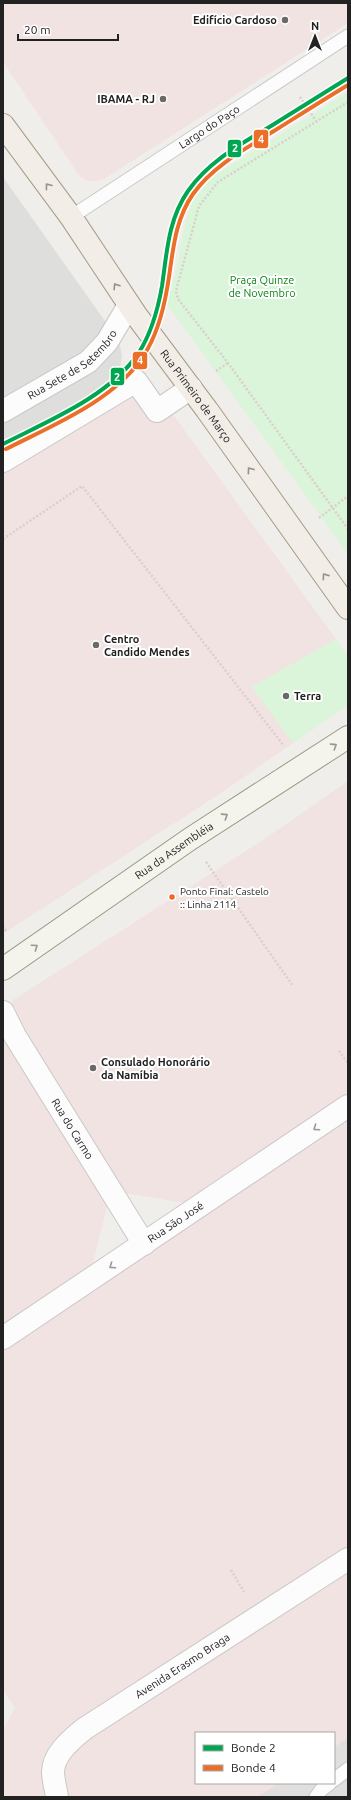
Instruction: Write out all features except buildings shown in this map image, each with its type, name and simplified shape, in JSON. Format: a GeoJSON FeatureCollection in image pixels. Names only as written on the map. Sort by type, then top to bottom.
{"type":"FeatureCollection","features":[{"type":"Feature","properties":{"kind":"main road","name":"Rua Primeiro de Março"},"geometry":{"type":"LineString","coordinates":[[3,125],[71,217],[128,305],[191,388],[348,608]]}},
{"type":"Feature","properties":{"kind":"street","name":"Rua Sete de Setembro"},"geometry":{"type":"LineString","coordinates":[[3,411],[88,362],[107,342],[128,305]]}},
{"type":"Feature","properties":{"kind":"street"},"geometry":{"type":"LineString","coordinates":[[3,461],[136,381],[157,411],[191,388]]}},
{"type":"Feature","properties":{"kind":"street","name":"Rua da Assembléia"},"geometry":{"type":"LineString","coordinates":[[3,969],[190,838],[348,737]]}},
{"type":"Feature","properties":{"kind":"street","name":"Rua do Carmo"},"geometry":{"type":"LineString","coordinates":[[3,1012],[15,1036],[144,1244]]}},
{"type":"Feature","properties":{"kind":"street","name":"Rua São José"},"geometry":{"type":"LineString","coordinates":[[3,1338],[348,1106]]}},
{"type":"Feature","properties":{"kind":"street","name":"Avenida Erasmo Braga"},"geometry":{"type":"LineString","coordinates":[[57,1797],[53,1770],[57,1759],[68,1742],[84,1730],[348,1559]]}},
{"type":"Feature","properties":{"kind":"lane","name":"Largo do Paço"},"geometry":{"type":"LineString","coordinates":[[71,217],[348,36]]}},
{"type":"Feature","properties":{"kind":"lane"},"geometry":{"type":"LineString","coordinates":[[335,1779],[348,1770]]}},
{"type":"Feature","properties":{"kind":"lane"},"geometry":{"type":"LineString","coordinates":[[316,1797],[321,1790],[329,1784]]}},
{"type":"Feature","properties":{"kind":"path"},"geometry":{"type":"LineString","coordinates":[[286,77],[316,122]]}},
{"type":"Feature","properties":{"kind":"path"},"geometry":{"type":"LineString","coordinates":[[348,102],[218,182],[199,206],[176,292],[178,299],[228,364],[348,529]]}},
{"type":"Feature","properties":{"kind":"path"},"geometry":{"type":"LineString","coordinates":[[216,371],[228,364]]}},
{"type":"Feature","properties":{"kind":"path"},"geometry":{"type":"LineString","coordinates":[[3,539],[82,486],[286,748]]}},
{"type":"Feature","properties":{"kind":"path"},"geometry":{"type":"LineString","coordinates":[[297,535],[348,496]]}},
{"type":"Feature","properties":{"kind":"path"},"geometry":{"type":"LineString","coordinates":[[190,838],[293,986]]}},
{"type":"Feature","properties":{"kind":"path"},"geometry":{"type":"LineString","coordinates":[[339,1051],[348,1064]]}},
{"type":"Feature","properties":{"kind":"shaded area"},"geometry":{"type":"Polygon","coordinates":[[[3,3],[348,3],[348,23],[104,179],[88,181],[80,177],[3,62],[3,3]]]}},
{"type":"Feature","properties":{"kind":"shaded area"},"geometry":{"type":"Polygon","coordinates":[[[3,177],[119,341],[122,355],[120,368],[114,379],[103,388],[3,446],[3,177]]]}},
{"type":"Feature","properties":{"kind":"shaded area"},"geometry":{"type":"Polygon","coordinates":[[[136,392],[159,395],[336,639],[348,657],[348,705],[221,793],[3,934],[3,472],[136,392]]]}},
{"type":"Feature","properties":{"kind":"shaded area"},"geometry":{"type":"Polygon","coordinates":[[[348,781],[348,1093],[184,1203],[125,1193],[14,1018],[11,1007],[13,1000],[263,840],[348,781]]]}},
{"type":"Feature","properties":{"kind":"shaded area"},"geometry":{"type":"Polygon","coordinates":[[[3,1037],[108,1203],[92,1267],[3,1325],[3,1037]]]}},
{"type":"Feature","properties":{"kind":"shaded area"},"geometry":{"type":"Polygon","coordinates":[[[348,1117],[348,1797],[3,1797],[3,1730],[15,1708],[3,1690],[3,1350],[123,1271],[348,1117]]]}},
{"type":"Feature","properties":{"kind":"shaded area"},"geometry":{"type":"Polygon","coordinates":[[[348,1738],[348,1797],[257,1797],[277,1784],[335,1784],[335,1746],[348,1738]]]}},
{"type":"Feature","properties":{"kind":"green space","name":"Praça Quinze de Novembro"},"geometry":{"type":"Polygon","coordinates":[[[348,92],[348,554],[166,303],[177,269],[183,231],[191,203],[212,177],[348,92]]]}},
{"type":"Feature","properties":{"kind":"green space"},"geometry":{"type":"Polygon","coordinates":[[[336,639],[348,657],[348,705],[293,743],[252,687],[336,639]]]}},
{"type":"Feature","properties":{"kind":"tram line","name":"2"},"geometry":{"type":"LineString","coordinates":[[3,444],[58,417],[94,395],[111,383],[138,354],[147,338],[156,312],[172,225],[181,202],[196,180],[226,154],[348,78]]}},
{"type":"Feature","properties":{"kind":"tram line","name":"4"},"geometry":{"type":"LineString","coordinates":[[6,449],[62,421],[100,398],[132,371],[144,355],[153,339],[161,315],[181,216],[186,205],[201,184],[210,175],[241,151],[348,85]]}},
{"type":"Feature","properties":{"kind":"place","name":"Edifício Cardoso"},"geometry":{"type":"Point","coordinates":[285,20]}},
{"type":"Feature","properties":{"kind":"place","name":"IBAMA - RJ"},"geometry":{"type":"Point","coordinates":[163,99]}},
{"type":"Feature","properties":{"kind":"place","name":"Centro Candido Mendes"},"geometry":{"type":"Point","coordinates":[96,645]}},
{"type":"Feature","properties":{"kind":"place","name":"Terra"},"geometry":{"type":"Point","coordinates":[286,696]}},
{"type":"Feature","properties":{"kind":"place","name":"Ponto Final: Castelo :: Linha 2114"},"geometry":{"type":"Point","coordinates":[172,897]}},
{"type":"Feature","properties":{"kind":"place","name":"Consulado Honorário da Namíbia"},"geometry":{"type":"Point","coordinates":[93,1068]}}]}
